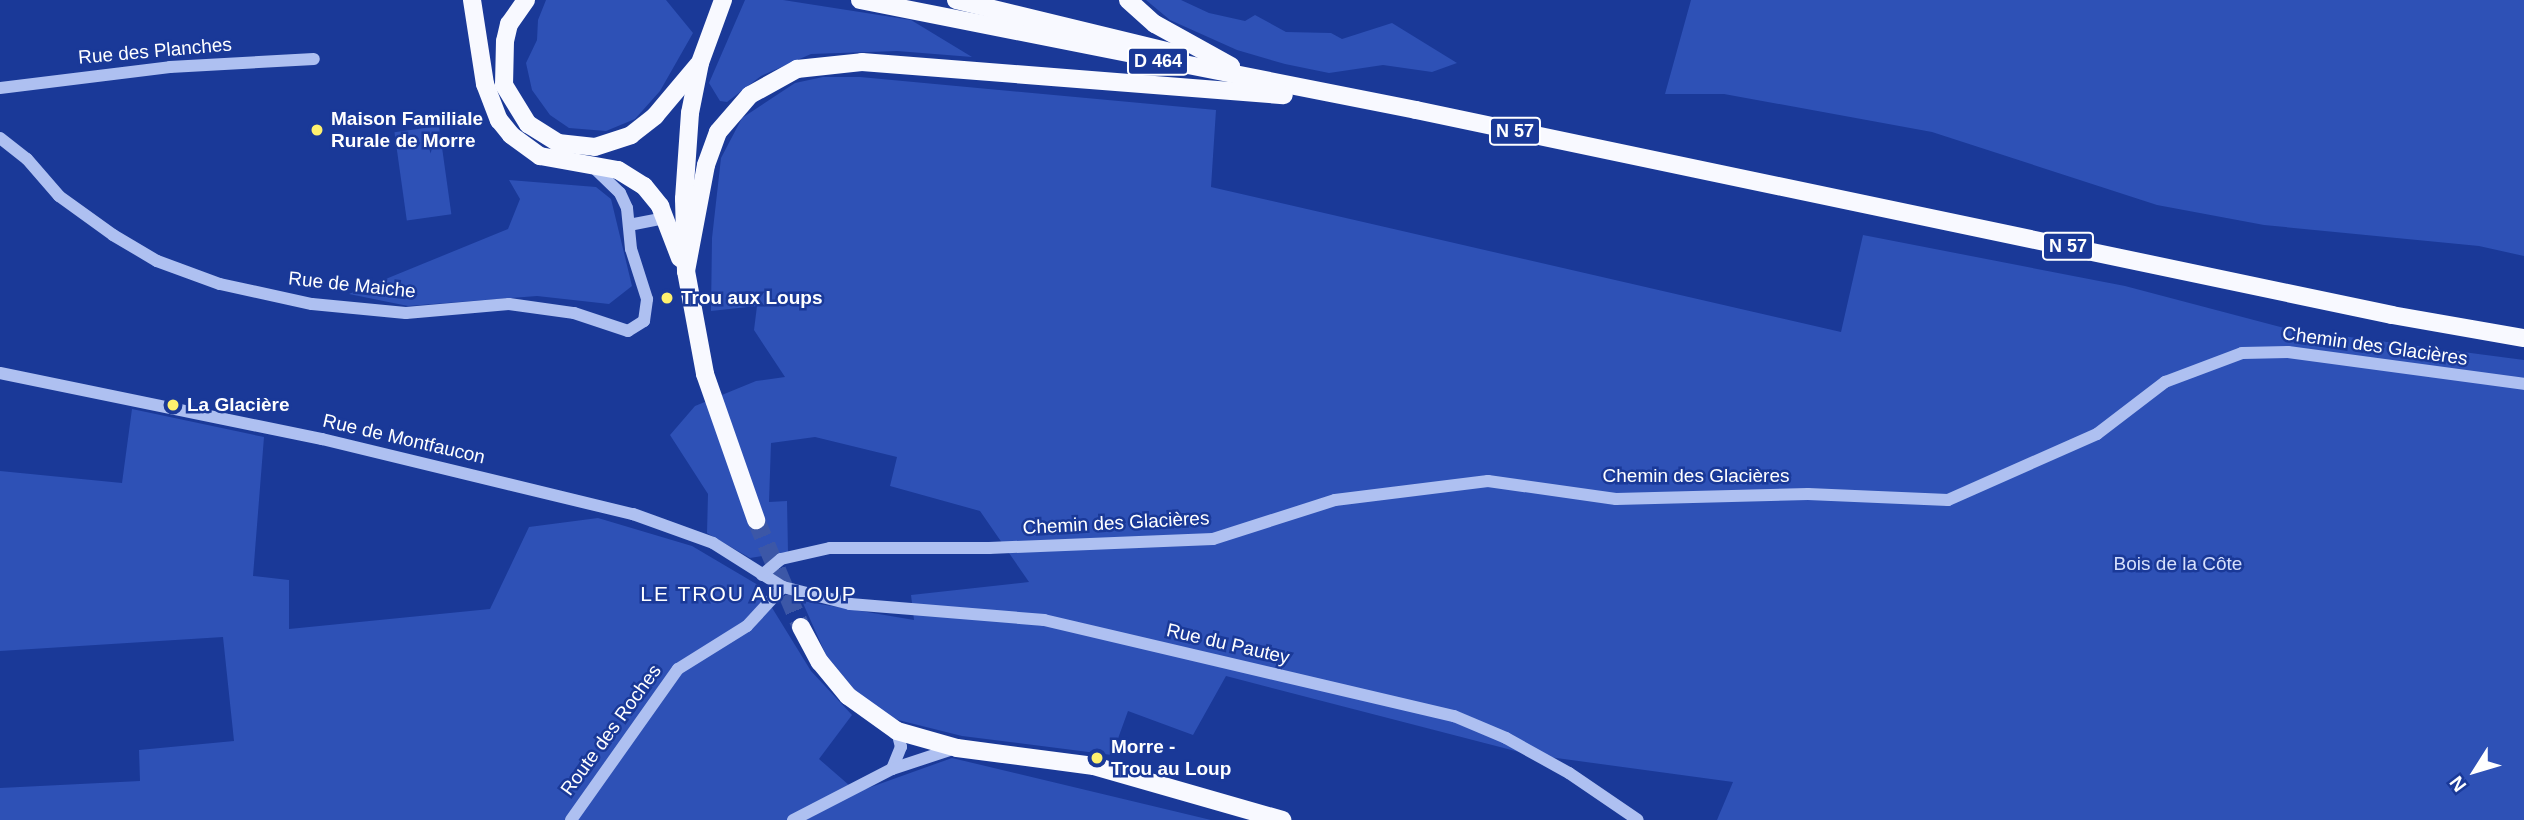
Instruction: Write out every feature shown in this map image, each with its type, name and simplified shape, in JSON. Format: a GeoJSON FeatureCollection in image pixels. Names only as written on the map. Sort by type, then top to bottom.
{"type":"FeatureCollection","features":[{"type":"Feature","properties":{"kind":"main road"},"geometry":{"type":"LineString","coordinates":[[526,0],[509,24],[505,41],[504,85],[527,124],[558,143],[595,147],[631,135],[655,116],[700,63]]}},
{"type":"Feature","properties":{"kind":"main road","name":"D 464"},"geometry":{"type":"LineString","coordinates":[[860,0],[1340,98],[1416,110]]}},
{"type":"Feature","properties":{"kind":"main road","name":"D 464"},"geometry":{"type":"LineString","coordinates":[[956,0],[1003,5],[1231,66]]}},
{"type":"Feature","properties":{"kind":"main road","name":"N 57"},"geometry":{"type":"LineString","coordinates":[[1128,0],[1155,24],[1231,66],[1416,110],[2380,312],[2524,338]]}},
{"type":"Feature","properties":{"kind":"main road"},"geometry":{"type":"LineString","coordinates":[[474,2],[485,85],[499,120],[540,156],[618,170],[644,186],[664,218],[686,271]]}},
{"type":"Feature","properties":{"kind":"main road"},"geometry":{"type":"LineString","coordinates":[[722,2],[700,63],[685,165],[686,271],[705,374],[755,520]]}},
{"type":"Feature","properties":{"kind":"main road"},"geometry":{"type":"LineString","coordinates":[[975,23],[1003,5]]}},
{"type":"Feature","properties":{"kind":"main road"},"geometry":{"type":"LineString","coordinates":[[686,271],[706,165],[718,132],[750,95],[797,69],[862,62],[1199,91],[1340,98]]}},
{"type":"Feature","properties":{"kind":"main road"},"geometry":{"type":"LineString","coordinates":[[801,627],[820,662],[848,696],[897,731],[957,748],[1094,766],[1282,820]]}},
{"type":"Feature","properties":{"kind":"street","name":"Rue des Planches"},"geometry":{"type":"LineString","coordinates":[[0,88],[170,67],[313,59]]}},
{"type":"Feature","properties":{"kind":"street","name":"Rue de Maiche"},"geometry":{"type":"LineString","coordinates":[[0,138],[27,159],[59,196],[158,261],[219,284],[312,304],[406,313],[509,304],[574,313],[628,331],[644,321],[648,306],[631,249],[629,225],[620,193],[593,167]]}},
{"type":"Feature","properties":{"kind":"street"},"geometry":{"type":"LineString","coordinates":[[629,225],[664,218]]}},
{"type":"Feature","properties":{"kind":"street","name":"Chemin des Glacières"},"geometry":{"type":"LineString","coordinates":[[762,575],[781,559],[830,548],[989,548],[1213,539],[1335,500],[1488,481],[1616,499],[1808,494],[1948,500],[2097,434],[2165,382],[2242,353],[2288,352],[2524,384]]}},
{"type":"Feature","properties":{"kind":"street","name":"Rue de Montfaucon"},"geometry":{"type":"LineString","coordinates":[[0,373],[322,439],[633,514],[704,539],[783,587]]}},
{"type":"Feature","properties":{"kind":"street","name":"Route des Roches"},"geometry":{"type":"LineString","coordinates":[[571,820],[653,698],[678,669],[747,626],[783,587]]}},
{"type":"Feature","properties":{"kind":"street","name":"Rue du Pautey"},"geometry":{"type":"LineString","coordinates":[[783,587],[850,604],[1044,620],[1454,716],[1506,738],[1569,773],[1638,820]]}},
{"type":"Feature","properties":{"kind":"street"},"geometry":{"type":"LineString","coordinates":[[892,769],[901,747],[897,731]]}},
{"type":"Feature","properties":{"kind":"street"},"geometry":{"type":"LineString","coordinates":[[793,820],[892,769],[957,748]]}},
{"type":"Feature","properties":{"kind":"green space"},"geometry":{"type":"Polygon","coordinates":[[[546,0],[666,0],[693,33],[660,91],[635,119],[606,131],[569,128],[550,115],[532,90],[526,63],[537,40],[538,20],[546,0]]]}},
{"type":"Feature","properties":{"kind":"green space"},"geometry":{"type":"Polygon","coordinates":[[[745,0],[783,0],[911,20],[972,57],[897,51],[811,54],[761,76],[727,102],[720,101],[709,83],[745,0]]]}},
{"type":"Feature","properties":{"kind":"green space"},"geometry":{"type":"Polygon","coordinates":[[[1146,0],[1181,0],[1209,13],[1245,21],[1255,15],[1286,32],[1331,33],[1342,39],[1392,23],[1457,63],[1432,72],[1383,65],[1329,73],[1237,50],[1170,20],[1146,0]]]}},
{"type":"Feature","properties":{"kind":"green space"},"geometry":{"type":"Polygon","coordinates":[[[1691,0],[2524,0],[2524,256],[2479,246],[2264,225],[2157,205],[1932,132],[1724,94],[1665,94],[1691,0]]]}},
{"type":"Feature","properties":{"kind":"green space","name":"Bois de la Côte"},"geometry":{"type":"Polygon","coordinates":[[[823,77],[860,77],[1216,110],[1211,187],[1841,332],[1863,235],[2125,286],[2288,329],[2524,360],[2524,820],[1717,820],[1733,782],[1527,754],[1226,676],[1193,735],[1128,711],[1112,755],[962,736],[898,720],[867,705],[826,655],[802,601],[914,620],[911,595],[1029,582],[980,511],[890,486],[897,457],[815,437],[771,443],[769,502],[787,501],[788,552],[750,558],[707,533],[708,494],[670,435],[695,406],[756,381],[785,377],[754,330],[757,306],[711,311],[712,238],[721,158],[742,118],[795,83],[823,77]]]}},
{"type":"Feature","properties":{"kind":"green space"},"geometry":{"type":"Polygon","coordinates":[[[439,126],[451,214],[407,220],[394,132],[439,126]]]}},
{"type":"Feature","properties":{"kind":"green space"},"geometry":{"type":"Polygon","coordinates":[[[509,180],[596,187],[611,199],[632,286],[609,304],[537,296],[408,306],[349,294],[508,229],[520,199],[509,180]]]}},
{"type":"Feature","properties":{"kind":"green space"},"geometry":{"type":"Polygon","coordinates":[[[132,409],[264,437],[253,576],[289,580],[289,629],[490,609],[529,527],[598,518],[692,546],[758,585],[811,671],[852,715],[819,759],[857,792],[952,758],[1211,820],[0,820],[0,788],[140,781],[139,750],[234,741],[223,637],[0,651],[0,471],[122,483],[132,409]]]}},
{"type":"Feature","properties":{"kind":"tunnel"},"geometry":{"type":"LineString","coordinates":[[756,520],[801,627]]}},
{"type":"Feature","properties":{"kind":"place","name":"Maison Familiale Rurale de Morre"},"geometry":{"type":"Point","coordinates":[317,130]}},
{"type":"Feature","properties":{"kind":"place","name":"Trou aux Loups"},"geometry":{"type":"Point","coordinates":[667,298]}},
{"type":"Feature","properties":{"kind":"place","name":"La Glacière"},"geometry":{"type":"Point","coordinates":[173,405]}},
{"type":"Feature","properties":{"kind":"place","name":"Morre - Trou au Loup"},"geometry":{"type":"Point","coordinates":[1097,758]}},
{"type":"Feature","properties":{"kind":"district","name":"LE TROU AU LOUP"},"geometry":{"type":"Point","coordinates":[749,594]}}]}
